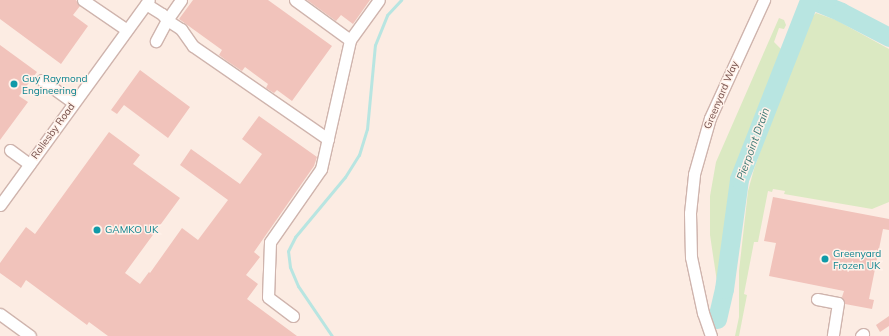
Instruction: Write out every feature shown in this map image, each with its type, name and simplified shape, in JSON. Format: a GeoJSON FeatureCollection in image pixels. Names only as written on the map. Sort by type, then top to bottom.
{"type":"FeatureCollection","features":[{"type":"Feature","properties":{"kind":"street"},"geometry":{"type":"LineString","coordinates":[[83,0],[127,30]]}},
{"type":"Feature","properties":{"kind":"street"},"geometry":{"type":"LineString","coordinates":[[156,41],[167,20],[181,0]]}},
{"type":"Feature","properties":{"kind":"street"},"geometry":{"type":"LineString","coordinates":[[295,0],[350,40]]}},
{"type":"Feature","properties":{"kind":"street"},"geometry":{"type":"LineString","coordinates":[[293,316],[268,297],[270,242],[321,169],[350,40],[379,0]]}},
{"type":"Feature","properties":{"kind":"street","name":"Greenyard Way"},"geometry":{"type":"LineString","coordinates":[[712,336],[703,313],[691,257],[690,213],[694,174],[710,118],[764,0]]}},
{"type":"Feature","properties":{"kind":"street"},"geometry":{"type":"LineString","coordinates":[[148,2],[167,20],[181,29],[193,46],[328,139]]}},
{"type":"Feature","properties":{"kind":"street","name":"Rollesby Road"},"geometry":{"type":"LineString","coordinates":[[0,205],[148,2]]}},
{"type":"Feature","properties":{"kind":"street"},"geometry":{"type":"LineString","coordinates":[[42,80],[74,102]]}},
{"type":"Feature","properties":{"kind":"street"},"geometry":{"type":"LineString","coordinates":[[10,150],[29,164]]}},
{"type":"Feature","properties":{"kind":"street"},"geometry":{"type":"LineString","coordinates":[[817,299],[838,303],[833,336]]}},
{"type":"Feature","properties":{"kind":"street"},"geometry":{"type":"LineString","coordinates":[[0,314],[30,336]]}},
{"type":"Feature","properties":{"kind":"green space"},"geometry":{"type":"Polygon","coordinates":[[[816,13],[836,20],[889,49],[889,202],[872,209],[784,194],[785,191],[773,189],[772,192],[768,191],[758,242],[754,242],[744,294],[747,295],[739,336],[735,336],[739,317],[739,271],[748,191],[754,169],[800,40],[812,17],[816,13]]]}},
{"type":"Feature","properties":{"kind":"green space"},"geometry":{"type":"Polygon","coordinates":[[[779,18],[784,20],[786,25],[784,29],[779,28],[774,42],[781,49],[767,90],[740,157],[729,195],[720,281],[717,282],[710,235],[710,196],[716,162],[779,18]]]}},
{"type":"Feature","properties":{"kind":"building"},"geometry":{"type":"Polygon","coordinates":[[[0,0],[76,0],[80,6],[73,15],[88,26],[61,64],[0,19],[0,0]]]}},
{"type":"Feature","properties":{"kind":"building"},"geometry":{"type":"Polygon","coordinates":[[[193,0],[268,0],[332,46],[292,101],[277,90],[274,93],[266,88],[268,84],[245,67],[242,71],[227,61],[219,55],[222,50],[179,19],[193,0]]]}},
{"type":"Feature","properties":{"kind":"building"},"geometry":{"type":"Polygon","coordinates":[[[307,0],[370,0],[353,24],[341,15],[336,21],[307,0]]]}},
{"type":"Feature","properties":{"kind":"building","name":"Guy Raymond Engineering"},"geometry":{"type":"Polygon","coordinates":[[[0,45],[37,72],[19,96],[28,102],[0,140],[0,45]]]}},
{"type":"Feature","properties":{"kind":"building"},"geometry":{"type":"Polygon","coordinates":[[[140,70],[190,107],[168,138],[124,105],[117,114],[111,110],[140,70]]]}},
{"type":"Feature","properties":{"kind":"building"},"geometry":{"type":"Polygon","coordinates":[[[259,116],[317,157],[314,166],[254,252],[260,257],[246,275],[258,284],[247,299],[297,336],[108,336],[89,322],[87,325],[26,280],[21,288],[0,273],[0,263],[26,227],[35,234],[109,132],[140,155],[133,164],[180,198],[125,273],[140,284],[149,272],[150,273],[182,228],[198,240],[228,200],[180,165],[191,149],[240,184],[262,154],[242,139],[259,116]]]}},
{"type":"Feature","properties":{"kind":"building","name":"Greenyard Frozen UK"},"geometry":{"type":"Polygon","coordinates":[[[773,197],[889,219],[889,230],[883,229],[869,299],[874,300],[872,309],[845,304],[842,297],[844,291],[769,276],[776,243],[764,241],[773,197]]]}},
{"type":"Feature","properties":{"kind":"building"},"geometry":{"type":"Polygon","coordinates":[[[889,316],[889,326],[880,332],[876,325],[889,316]]]}},
{"type":"Feature","properties":{"kind":"waterway"},"geometry":{"type":"LineString","coordinates":[[332,336],[298,286],[290,267],[288,251],[295,237],[345,177],[359,155],[367,129],[375,45],[387,15],[401,0]]}},
{"type":"Feature","properties":{"kind":"waterway","name":"Pierpoint Drain"},"geometry":{"type":"LineString","coordinates":[[717,319],[724,289],[739,179],[809,0]]}},
{"type":"Feature","properties":{"kind":"waterway","name":"Pierpoint Drain"},"geometry":{"type":"LineString","coordinates":[[812,0],[841,12],[889,37]]}},
{"type":"Feature","properties":{"kind":"place","name":"Guy Raymond Engineering"},"geometry":{"type":"Point","coordinates":[14,84]}},
{"type":"Feature","properties":{"kind":"place","name":"GAMKO UK"},"geometry":{"type":"Point","coordinates":[97,230]}},
{"type":"Feature","properties":{"kind":"place","name":"Greenyard Frozen UK"},"geometry":{"type":"Point","coordinates":[825,259]}}]}
